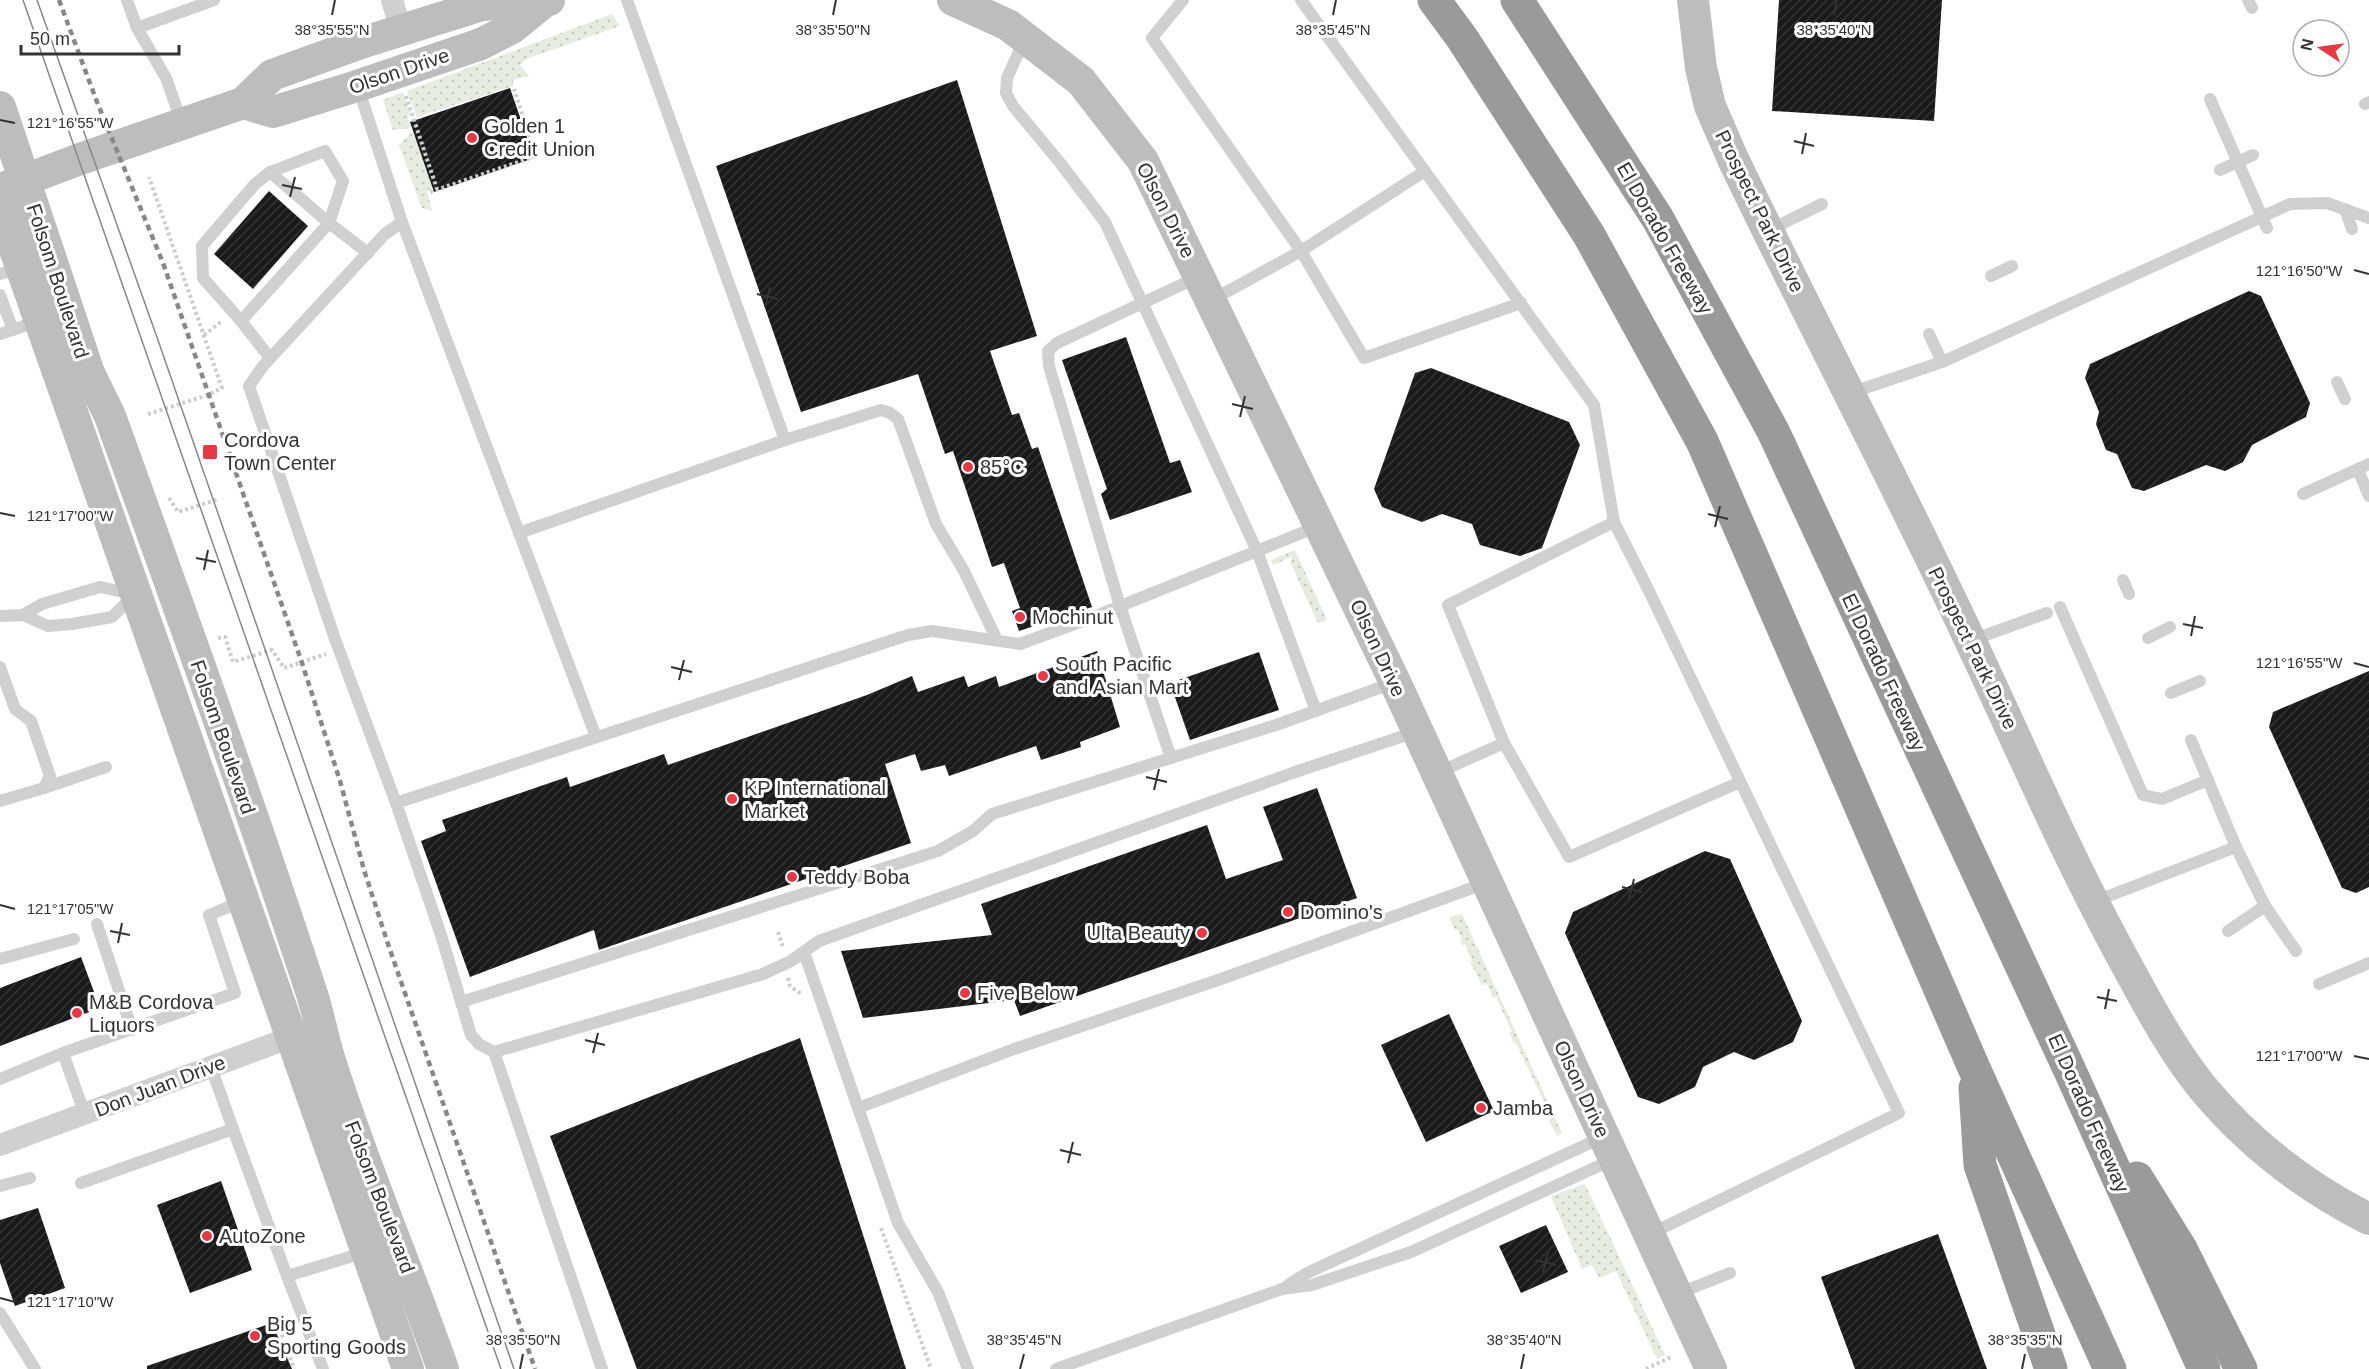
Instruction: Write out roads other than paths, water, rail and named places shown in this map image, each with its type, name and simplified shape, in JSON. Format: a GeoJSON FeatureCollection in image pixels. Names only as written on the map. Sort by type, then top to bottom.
{"type":"FeatureCollection","features":[{"type":"Feature","properties":{"kind":"highway"},"geometry":{"type":"LineString","coordinates":[[1434,0],[1462,38],[1589,235],[1702,441],[1974,1068],[2110,1369]]}},
{"type":"Feature","properties":{"kind":"highway","name":"El Dorado Freeway"},"geometry":{"type":"LineString","coordinates":[[1517,0],[1658,219],[1774,433],[2071,1073],[2204,1369]]}},
{"type":"Feature","properties":{"kind":"highway"},"geometry":{"type":"LineString","coordinates":[[1974,1068],[1980,1165],[2052,1369]]}},
{"type":"Feature","properties":{"kind":"highway"},"geometry":{"type":"LineString","coordinates":[[2071,1073],[2181,1249],[2241,1369]]}},
{"type":"Feature","properties":{"kind":"street"},"geometry":{"type":"LineString","coordinates":[[392,0],[401,30],[427,42],[474,26],[492,23],[512,28]]}},
{"type":"Feature","properties":{"kind":"street","name":"Olson Drive"},"geometry":{"type":"LineString","coordinates":[[953,0],[1008,25],[1081,81],[1143,161],[1395,682],[1711,1369]]}},
{"type":"Feature","properties":{"kind":"street","name":"Prospect Park Drive"},"geometry":{"type":"LineString","coordinates":[[1693,0],[1701,68],[1710,106],[1767,230],[1850,393],[1971,641],[2092,902],[2171,1045],[2201,1086],[2235,1124],[2272,1158],[2313,1188],[2369,1219]]}},
{"type":"Feature","properties":{"kind":"street","name":"Olson Drive"},"geometry":{"type":"LineString","coordinates":[[12,185],[243,103],[272,75],[401,30],[482,6],[547,1]]}},
{"type":"Feature","properties":{"kind":"street","name":"Olson Drive"},"geometry":{"type":"LineString","coordinates":[[273,112],[481,44],[512,28],[547,1]]}},
{"type":"Feature","properties":{"kind":"street"},"geometry":{"type":"LineString","coordinates":[[243,103],[273,112],[290,87],[377,59],[388,52],[401,30]]}},
{"type":"Feature","properties":{"kind":"street","name":"Folsom Boulevard"},"geometry":{"type":"LineString","coordinates":[[0,107],[12,185],[89,373],[110,416],[312,994],[330,1062],[386,1220],[411,1278],[443,1369]]}},
{"type":"Feature","properties":{"kind":"street","name":"Folsom Boulevard"},"geometry":{"type":"LineString","coordinates":[[0,207],[11,271],[27,325],[134,594],[408,1369]]}},
{"type":"Feature","properties":{"kind":"street"},"geometry":{"type":"LineString","coordinates":[[134,594],[165,620],[225,793],[246,803]]}},
{"type":"Feature","properties":{"kind":"street","name":"Don Juan Drive"},"geometry":{"type":"LineString","coordinates":[[0,1145],[320,1026]]}},
{"type":"Feature","properties":{"kind":"lane"},"geometry":{"type":"LineString","coordinates":[[127,0],[137,28],[166,78],[182,124]]}},
{"type":"Feature","properties":{"kind":"lane"},"geometry":{"type":"LineString","coordinates":[[137,28],[214,0]]}},
{"type":"Feature","properties":{"kind":"lane"},"geometry":{"type":"LineString","coordinates":[[627,0],[785,440]]}},
{"type":"Feature","properties":{"kind":"lane"},"geometry":{"type":"LineString","coordinates":[[1183,0],[1152,38],[1301,251],[1364,358],[1521,303]]}},
{"type":"Feature","properties":{"kind":"lane"},"geometry":{"type":"LineString","coordinates":[[1301,0],[1594,405],[1614,522],[1899,1113],[1649,1235]]}},
{"type":"Feature","properties":{"kind":"lane"},"geometry":{"type":"LineString","coordinates":[[1025,38],[1008,78],[1006,93],[1013,106],[1105,222],[1257,551],[1316,711]]}},
{"type":"Feature","properties":{"kind":"lane"},"geometry":{"type":"LineString","coordinates":[[357,86],[402,222],[596,737]]}},
{"type":"Feature","properties":{"kind":"lane"},"geometry":{"type":"LineString","coordinates":[[2210,99],[2264,222]]}},
{"type":"Feature","properties":{"kind":"lane"},"geometry":{"type":"LineString","coordinates":[[241,321],[329,223],[343,181],[325,151],[270,172],[255,184],[201,246],[203,278],[270,358]]}},
{"type":"Feature","properties":{"kind":"lane"},"geometry":{"type":"LineString","coordinates":[[2220,170],[2253,155]]}},
{"type":"Feature","properties":{"kind":"lane"},"geometry":{"type":"LineString","coordinates":[[1171,758],[1120,606],[1049,366],[1048,351],[1057,343],[1142,303],[1205,289],[1301,251],[1425,171]]}},
{"type":"Feature","properties":{"kind":"lane"},"geometry":{"type":"LineString","coordinates":[[270,172],[368,253]]}},
{"type":"Feature","properties":{"kind":"lane"},"geometry":{"type":"LineString","coordinates":[[1850,393],[1942,363],[2264,222],[2290,204],[2327,203],[2369,218]]}},
{"type":"Feature","properties":{"kind":"lane"},"geometry":{"type":"LineString","coordinates":[[1767,230],[1822,204]]}},
{"type":"Feature","properties":{"kind":"lane"},"geometry":{"type":"LineString","coordinates":[[2345,209],[2352,229]]}},
{"type":"Feature","properties":{"kind":"lane"},"geometry":{"type":"LineString","coordinates":[[402,222],[385,234],[270,358],[249,386],[335,639],[396,803],[441,935],[471,1035],[479,1044],[494,1052],[602,1369]]}},
{"type":"Feature","properties":{"kind":"lane"},"geometry":{"type":"LineString","coordinates":[[1991,276],[2012,266]]}},
{"type":"Feature","properties":{"kind":"lane"},"geometry":{"type":"LineString","coordinates":[[0,295],[27,325],[0,334]]}},
{"type":"Feature","properties":{"kind":"lane"},"geometry":{"type":"LineString","coordinates":[[1929,334],[1942,363]]}},
{"type":"Feature","properties":{"kind":"lane"},"geometry":{"type":"LineString","coordinates":[[2337,382],[2345,399]]}},
{"type":"Feature","properties":{"kind":"lane"},"geometry":{"type":"LineString","coordinates":[[519,533],[785,440],[882,410],[898,419],[936,524],[964,571],[997,640]]}},
{"type":"Feature","properties":{"kind":"lane"},"geometry":{"type":"LineString","coordinates":[[2303,494],[2369,464]]}},
{"type":"Feature","properties":{"kind":"lane"},"geometry":{"type":"LineString","coordinates":[[2358,470],[2369,496]]}},
{"type":"Feature","properties":{"kind":"lane"},"geometry":{"type":"LineString","coordinates":[[1614,522],[1448,605],[1504,743],[1569,857],[1740,782]]}},
{"type":"Feature","properties":{"kind":"lane"},"geometry":{"type":"LineString","coordinates":[[396,803],[908,635],[932,631],[1020,644],[1320,526]]}},
{"type":"Feature","properties":{"kind":"lane"},"geometry":{"type":"LineString","coordinates":[[2123,580],[2129,594]]}},
{"type":"Feature","properties":{"kind":"lane"},"geometry":{"type":"LineString","coordinates":[[22,615],[42,604],[100,587],[134,594]]}},
{"type":"Feature","properties":{"kind":"lane"},"geometry":{"type":"LineString","coordinates":[[0,616],[22,615],[48,626],[112,617],[134,594]]}},
{"type":"Feature","properties":{"kind":"lane"},"geometry":{"type":"LineString","coordinates":[[2060,608],[2143,795],[2162,799],[2208,780]]}},
{"type":"Feature","properties":{"kind":"lane"},"geometry":{"type":"LineString","coordinates":[[1971,641],[2047,613]]}},
{"type":"Feature","properties":{"kind":"lane"},"geometry":{"type":"LineString","coordinates":[[2148,638],[2170,627]]}},
{"type":"Feature","properties":{"kind":"lane"},"geometry":{"type":"LineString","coordinates":[[0,667],[15,709],[31,721],[50,776],[44,788]]}},
{"type":"Feature","properties":{"kind":"lane"},"geometry":{"type":"LineString","coordinates":[[2171,693],[2200,681]]}},
{"type":"Feature","properties":{"kind":"lane"},"geometry":{"type":"LineString","coordinates":[[461,1002],[938,851],[973,831],[992,814],[1316,711],[1395,682]]}},
{"type":"Feature","properties":{"kind":"lane"},"geometry":{"type":"LineString","coordinates":[[494,1052],[763,974],[791,961],[819,941],[1301,770],[1417,732]]}},
{"type":"Feature","properties":{"kind":"lane"},"geometry":{"type":"LineString","coordinates":[[2191,740],[2236,847],[2265,906],[2296,951]]}},
{"type":"Feature","properties":{"kind":"lane"},"geometry":{"type":"LineString","coordinates":[[1437,774],[1504,743]]}},
{"type":"Feature","properties":{"kind":"lane"},"geometry":{"type":"LineString","coordinates":[[0,801],[106,767]]}},
{"type":"Feature","properties":{"kind":"lane"},"geometry":{"type":"LineString","coordinates":[[2092,902],[2236,847]]}},
{"type":"Feature","properties":{"kind":"lane"},"geometry":{"type":"LineString","coordinates":[[858,1108],[1014,1049],[1221,979],[1487,883]]}},
{"type":"Feature","properties":{"kind":"lane"},"geometry":{"type":"LineString","coordinates":[[0,1079],[63,1053],[235,993],[209,915],[243,901]]}},
{"type":"Feature","properties":{"kind":"lane"},"geometry":{"type":"LineString","coordinates":[[2228,931],[2265,906]]}},
{"type":"Feature","properties":{"kind":"lane"},"geometry":{"type":"LineString","coordinates":[[97,924],[132,1030]]}},
{"type":"Feature","properties":{"kind":"lane"},"geometry":{"type":"LineString","coordinates":[[0,960],[74,939]]}},
{"type":"Feature","properties":{"kind":"lane"},"geometry":{"type":"LineString","coordinates":[[804,952],[897,1223],[938,1292],[968,1369]]}},
{"type":"Feature","properties":{"kind":"lane"},"geometry":{"type":"LineString","coordinates":[[2319,984],[2369,963]]}},
{"type":"Feature","properties":{"kind":"lane"},"geometry":{"type":"LineString","coordinates":[[63,1053],[85,1115]]}},
{"type":"Feature","properties":{"kind":"lane"},"geometry":{"type":"LineString","coordinates":[[211,1067],[323,1369]]}},
{"type":"Feature","properties":{"kind":"lane"},"geometry":{"type":"LineString","coordinates":[[81,1183],[233,1128]]}},
{"type":"Feature","properties":{"kind":"lane"},"geometry":{"type":"LineString","coordinates":[[1282,1289],[1317,1269],[1609,1148]]}},
{"type":"Feature","properties":{"kind":"lane"},"geometry":{"type":"LineString","coordinates":[[1056,1369],[1282,1289],[1312,1284],[1411,1252],[1609,1148]]}},
{"type":"Feature","properties":{"kind":"lane"},"geometry":{"type":"LineString","coordinates":[[0,1186],[30,1178]]}},
{"type":"Feature","properties":{"kind":"lane"},"geometry":{"type":"LineString","coordinates":[[287,1276],[367,1251]]}},
{"type":"Feature","properties":{"kind":"lane"},"geometry":{"type":"LineString","coordinates":[[1676,1294],[1730,1273]]}},
{"type":"Feature","properties":{"kind":"lane"},"geometry":{"type":"LineString","coordinates":[[0,1313],[35,1369]]}},
{"type":"Feature","properties":{"kind":"tram line"},"geometry":{"type":"LineString","coordinates":[[23,0],[501,1369]]}},
{"type":"Feature","properties":{"kind":"tram line"},"geometry":{"type":"LineString","coordinates":[[37,0],[159,343],[514,1369]]}},
{"type":"Feature","properties":{"kind":"railway"},"geometry":{"type":"LineString","coordinates":[[59,0],[97,102],[163,263],[302,663],[340,781],[364,870],[388,944],[535,1369]]}},
{"type":"Feature","properties":{"kind":"place","name":"Golden 1 Credit Union"},"geometry":{"type":"Point","coordinates":[472,138]}},
{"type":"Feature","properties":{"kind":"place","name":"Cordova Town Center"},"geometry":{"type":"Point","coordinates":[210,452]}},
{"type":"Feature","properties":{"kind":"place","name":"85°C"},"geometry":{"type":"Point","coordinates":[968,467]}},
{"type":"Feature","properties":{"kind":"place","name":"Mochinut"},"geometry":{"type":"Point","coordinates":[1020,617]}},
{"type":"Feature","properties":{"kind":"place","name":"South Pacific and Asian Mart"},"geometry":{"type":"Point","coordinates":[1043,676]}},
{"type":"Feature","properties":{"kind":"place","name":"KP International Market"},"geometry":{"type":"Point","coordinates":[732,799]}},
{"type":"Feature","properties":{"kind":"place","name":"Teddy Boba"},"geometry":{"type":"Point","coordinates":[792,877]}},
{"type":"Feature","properties":{"kind":"place","name":"Domino's"},"geometry":{"type":"Point","coordinates":[1288,912]}},
{"type":"Feature","properties":{"kind":"place","name":"Ulta Beauty"},"geometry":{"type":"Point","coordinates":[1202,933]}},
{"type":"Feature","properties":{"kind":"place","name":"Five Below"},"geometry":{"type":"Point","coordinates":[965,993]}},
{"type":"Feature","properties":{"kind":"place","name":"M&B Cordova Liquors"},"geometry":{"type":"Point","coordinates":[77,1013]}},
{"type":"Feature","properties":{"kind":"place","name":"Jamba"},"geometry":{"type":"Point","coordinates":[1481,1108]}},
{"type":"Feature","properties":{"kind":"place","name":"AutoZone"},"geometry":{"type":"Point","coordinates":[207,1236]}},
{"type":"Feature","properties":{"kind":"place","name":"Big 5 Sporting Goods"},"geometry":{"type":"Point","coordinates":[255,1336]}}]}
